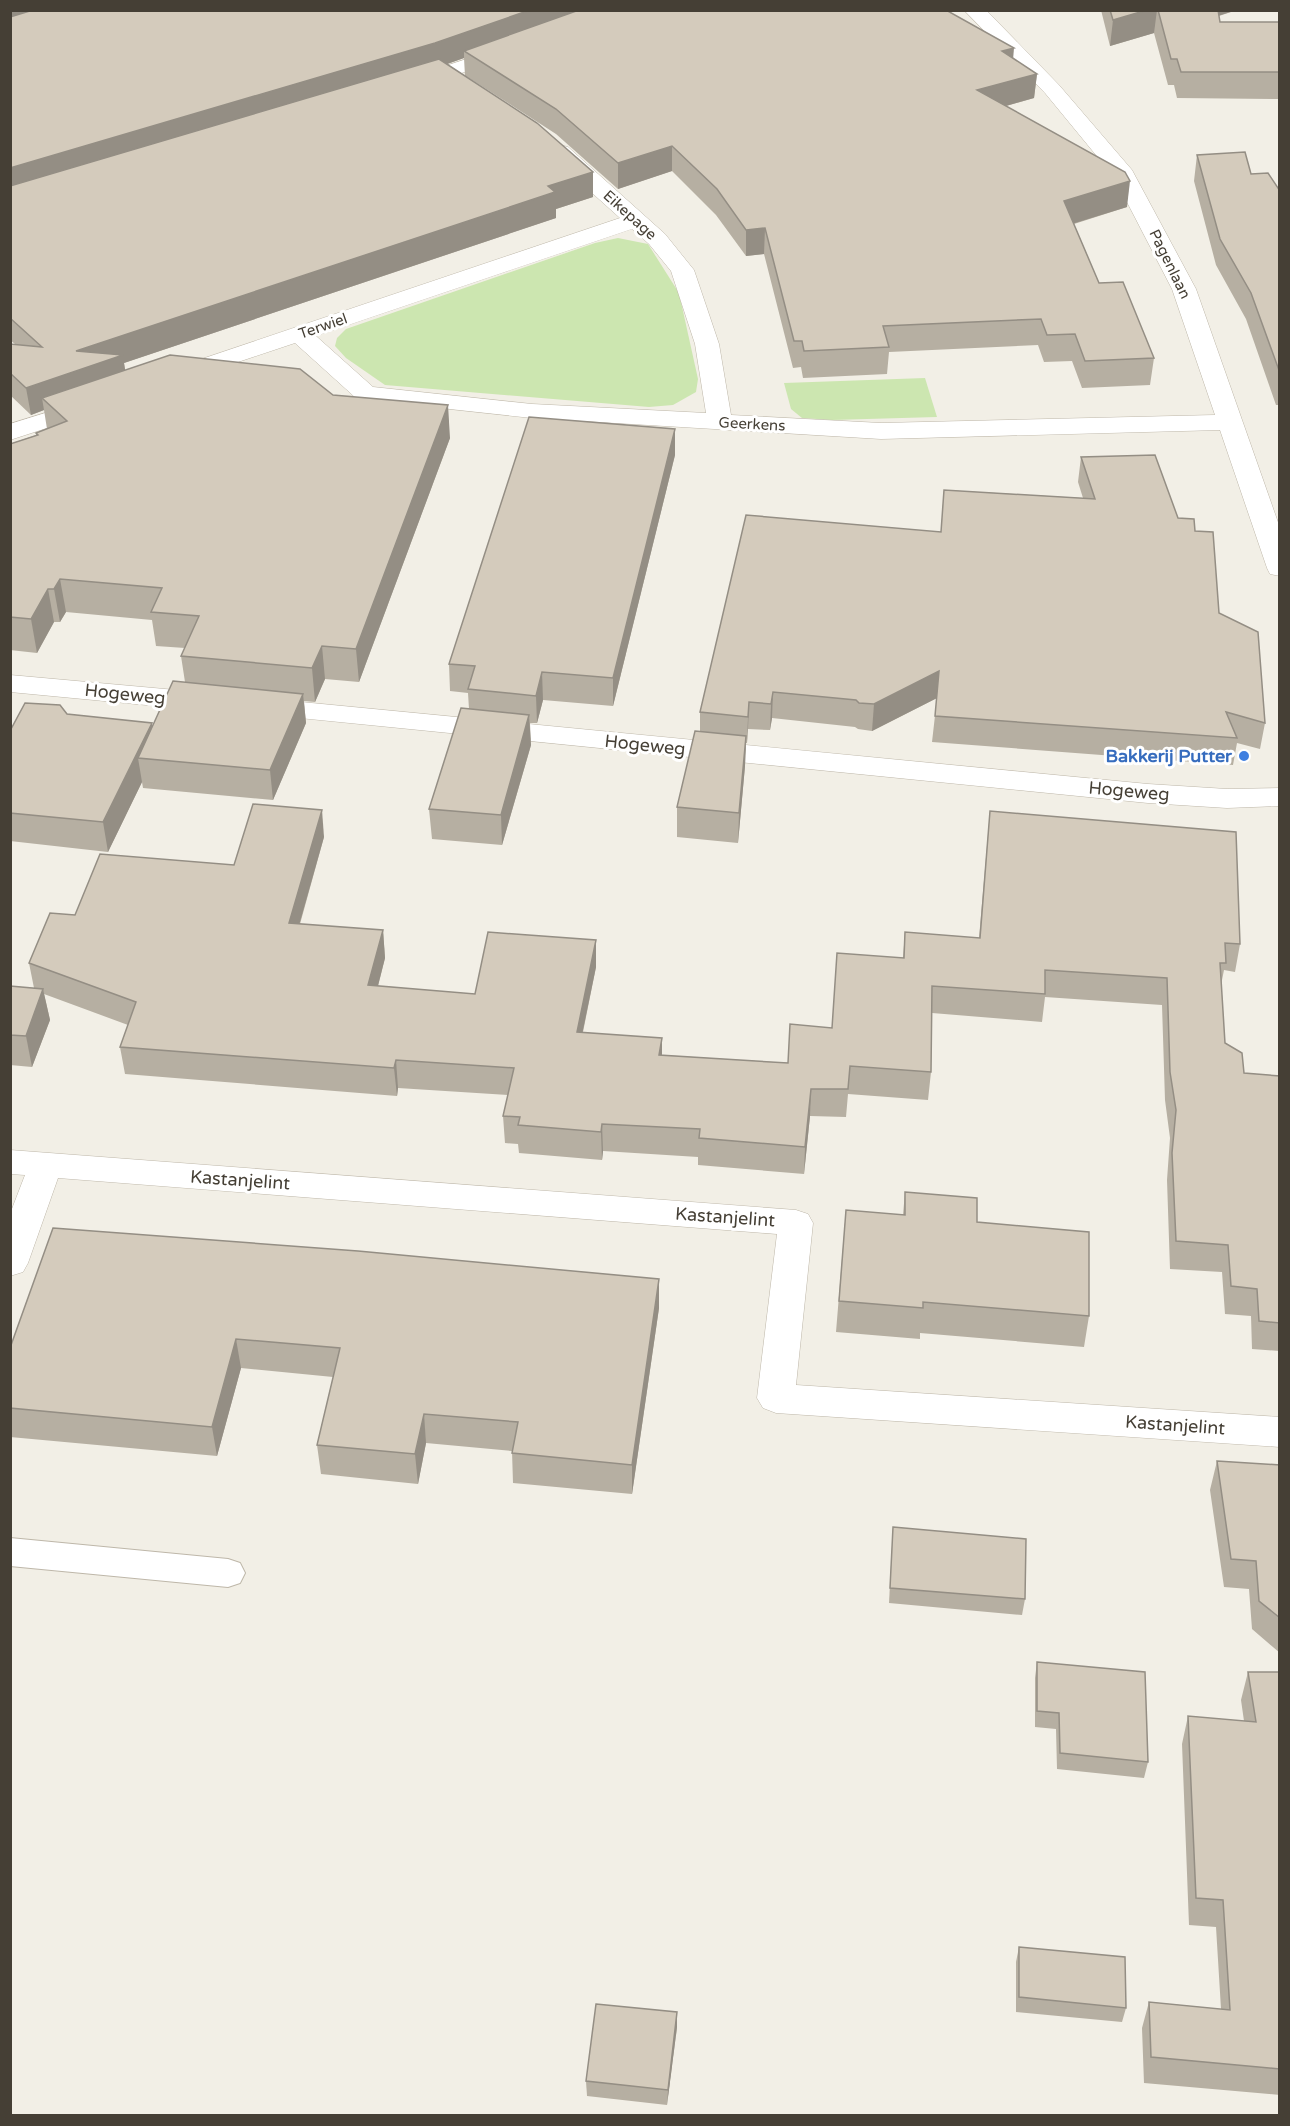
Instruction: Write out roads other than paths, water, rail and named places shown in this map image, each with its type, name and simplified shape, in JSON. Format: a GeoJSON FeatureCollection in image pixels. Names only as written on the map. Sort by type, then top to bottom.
{"type":"FeatureCollection","features":[{"type":"Feature","properties":{"kind":"street","name":"Pagenlaan"},"geometry":{"type":"LineString","coordinates":[[974,10],[1052,89],[1124,175],[1184,289],[1280,568]]}},
{"type":"Feature","properties":{"kind":"street"},"geometry":{"type":"LineString","coordinates":[[399,87],[453,80],[521,46]]}},
{"type":"Feature","properties":{"kind":"street","name":"Eikepage"},"geometry":{"type":"LineString","coordinates":[[547,141],[657,239],[682,270],[707,344],[720,422]]}},
{"type":"Feature","properties":{"kind":"street","name":"Terwiel"},"geometry":{"type":"LineString","coordinates":[[155,383],[636,220]]}},
{"type":"Feature","properties":{"kind":"street","name":"Geerkens"},"geometry":{"type":"LineString","coordinates":[[299,334],[366,394],[532,411],[881,431],[1229,423]]}},
{"type":"Feature","properties":{"kind":"street"},"geometry":{"type":"LineString","coordinates":[[10,433],[110,399]]}},
{"type":"Feature","properties":{"kind":"street","name":"Hogeweg"},"geometry":{"type":"LineString","coordinates":[[10,683],[1081,787],[1228,799],[1280,797]]}},
{"type":"Feature","properties":{"kind":"street","name":"Kastanjelint"},"geometry":{"type":"LineString","coordinates":[[10,1162],[796,1223],[776,1398],[1280,1432]]}},
{"type":"Feature","properties":{"kind":"street"},"geometry":{"type":"LineString","coordinates":[[10,1263],[46,1165]]}},
{"type":"Feature","properties":{"kind":"lane"},"geometry":{"type":"LineString","coordinates":[[10,1552],[228,1573]]}},
{"type":"Feature","properties":{"kind":"place","name":"Bakkerij Putter"},"geometry":{"type":"Point","coordinates":[1244,756]}}]}
